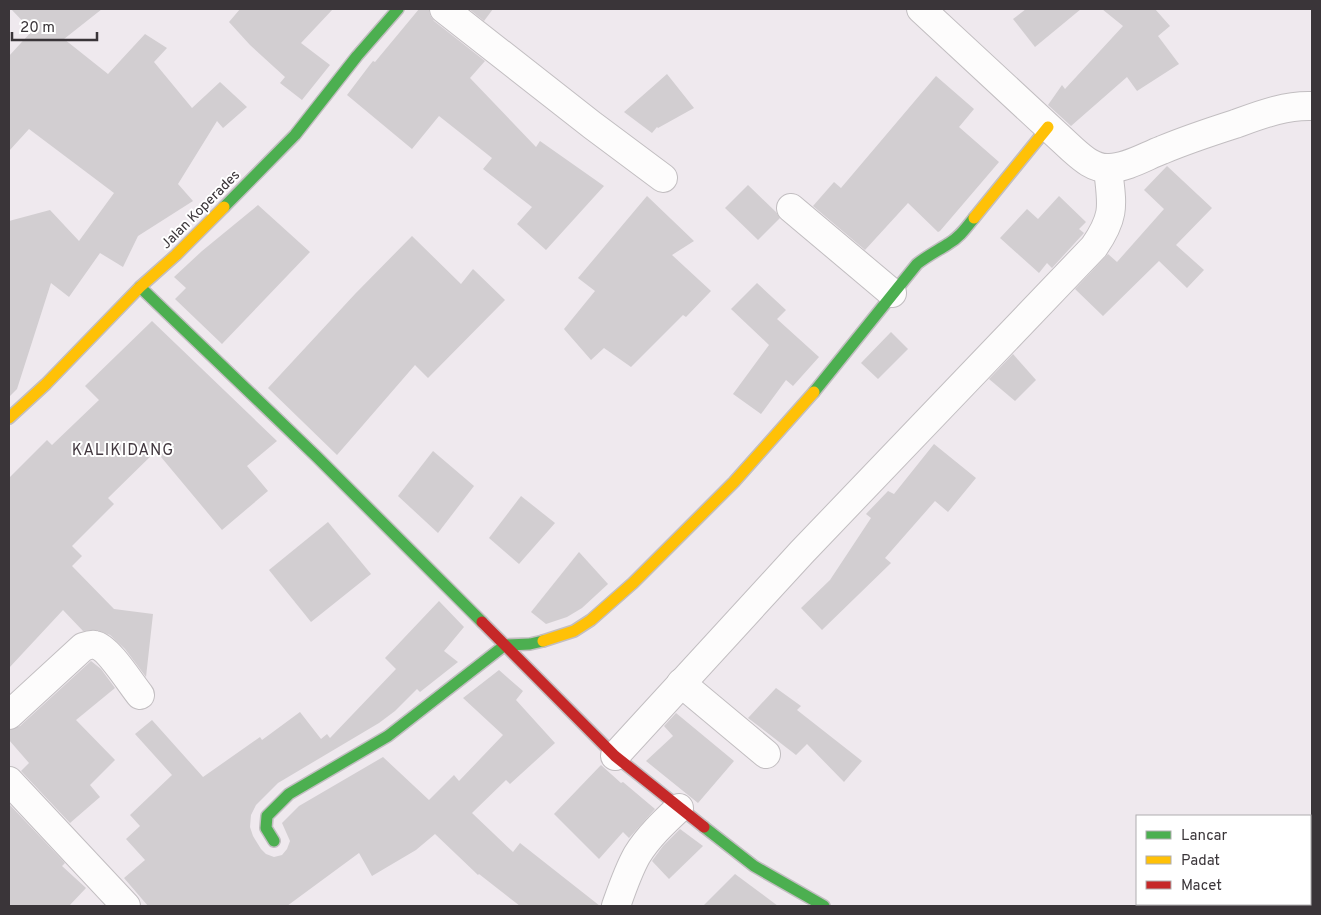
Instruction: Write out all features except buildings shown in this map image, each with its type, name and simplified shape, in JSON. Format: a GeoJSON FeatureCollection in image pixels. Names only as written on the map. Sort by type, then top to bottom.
{"type":"FeatureCollection","features":[{"type":"Feature","properties":{"kind":"street","name":"Jalan Koperades"},"geometry":{"type":"LineString","coordinates":[[9,418],[46,384],[140,287],[176,255],[295,136],[357,56],[398,9]]}},
{"type":"Feature","properties":{"kind":"street"},"geometry":{"type":"LineString","coordinates":[[444,9],[663,178]]}},
{"type":"Feature","properties":{"kind":"street"},"geometry":{"type":"LineString","coordinates":[[921,9],[1085,161],[1098,167],[1108,169],[1121,166],[1182,142],[1270,112],[1297,105],[1312,106]]}},
{"type":"Feature","properties":{"kind":"street"},"geometry":{"type":"LineString","coordinates":[[274,841],[266,828],[267,816],[289,794],[388,736],[505,645],[530,644],[559,637],[574,631],[591,620],[633,583],[734,482],[795,414],[841,360],[892,293],[921,260],[935,250],[949,244],[960,235],[1048,127]]}},
{"type":"Feature","properties":{"kind":"street"},"geometry":{"type":"LineString","coordinates":[[615,756],[898,451],[1094,247],[1106,229],[1112,206],[1108,169]]}},
{"type":"Feature","properties":{"kind":"street"},"geometry":{"type":"LineString","coordinates":[[790,208],[892,293]]}},
{"type":"Feature","properties":{"kind":"street"},"geometry":{"type":"LineString","coordinates":[[140,287],[317,457],[615,756],[754,866],[824,906]]}},
{"type":"Feature","properties":{"kind":"street"},"geometry":{"type":"LineString","coordinates":[[9,715],[83,647],[90,645],[95,645],[105,652],[140,695]]}},
{"type":"Feature","properties":{"kind":"street"},"geometry":{"type":"LineString","coordinates":[[681,683],[766,754]]}},
{"type":"Feature","properties":{"kind":"street"},"geometry":{"type":"LineString","coordinates":[[9,781],[126,906]]}},
{"type":"Feature","properties":{"kind":"street"},"geometry":{"type":"LineString","coordinates":[[616,906],[638,855],[656,831],[679,808]]}},
{"type":"Feature","properties":{"kind":"traffic: fast"},"geometry":{"type":"LineString","coordinates":[[224,207],[295,135],[357,56],[398,9]]}},
{"type":"Feature","properties":{"kind":"traffic: fast"},"geometry":{"type":"LineString","coordinates":[[814,392],[917,264],[956,239],[974,218]]}},
{"type":"Feature","properties":{"kind":"traffic: fast"},"geometry":{"type":"LineString","coordinates":[[140,287],[317,457],[482,622]]}},
{"type":"Feature","properties":{"kind":"traffic: fast"},"geometry":{"type":"LineString","coordinates":[[274,841],[266,828],[267,816],[289,794],[388,736],[505,645],[530,644],[543,641]]}},
{"type":"Feature","properties":{"kind":"traffic: fast"},"geometry":{"type":"LineString","coordinates":[[704,827],[754,866],[824,906]]}},
{"type":"Feature","properties":{"kind":"traffic: slow"},"geometry":{"type":"LineString","coordinates":[[974,218],[1048,127]]}},
{"type":"Feature","properties":{"kind":"traffic: slow"},"geometry":{"type":"LineString","coordinates":[[9,418],[46,384],[140,287],[176,255],[224,207]]}},
{"type":"Feature","properties":{"kind":"traffic: slow"},"geometry":{"type":"LineString","coordinates":[[543,641],[574,631],[591,620],[633,583],[734,482],[814,392]]}},
{"type":"Feature","properties":{"kind":"traffic: jam"},"geometry":{"type":"LineString","coordinates":[[482,622],[615,756],[704,827]]}},
{"type":"Feature","properties":{"kind":"district","name":"KALIKIDANG"},"geometry":{"type":"Point","coordinates":[123,449]}}]}
